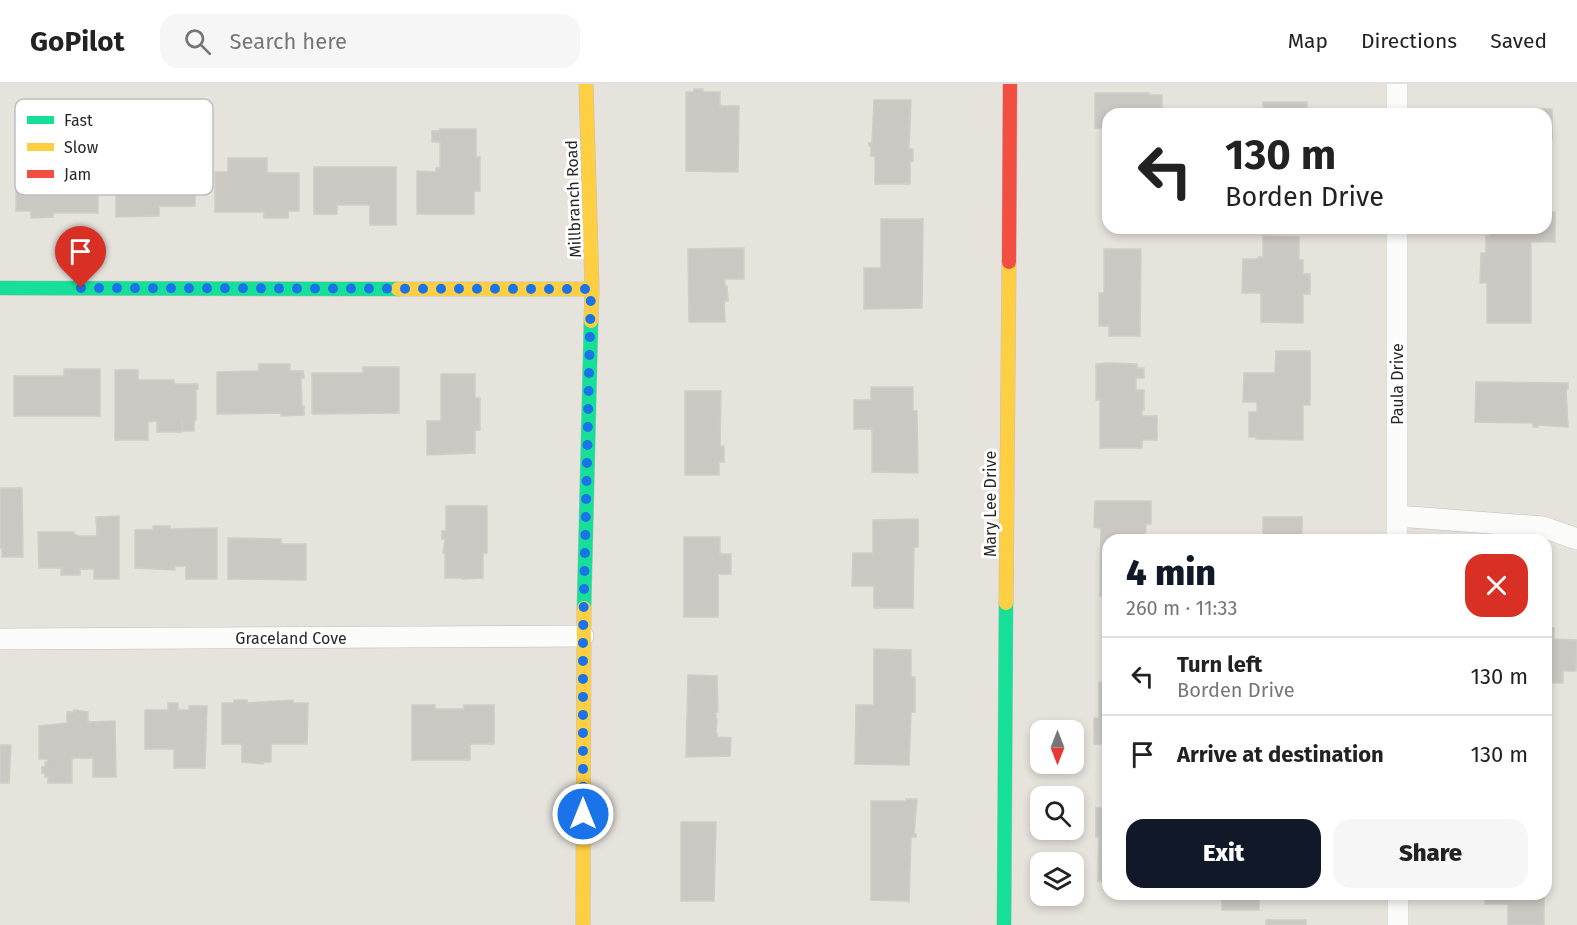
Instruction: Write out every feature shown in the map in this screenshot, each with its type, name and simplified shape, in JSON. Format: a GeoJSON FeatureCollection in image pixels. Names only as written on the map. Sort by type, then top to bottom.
{"type":"FeatureCollection","features":[{"type":"Feature","properties":{"kind":"street","name":"Millbranch Road"},"geometry":{"type":"LineString","coordinates":[[583,925],[583,636],[591,289],[586,84]]}},
{"type":"Feature","properties":{"kind":"street","name":"Mary Lee Drive"},"geometry":{"type":"LineString","coordinates":[[1004,925],[1010,84]]}},
{"type":"Feature","properties":{"kind":"street"},"geometry":{"type":"LineString","coordinates":[[1397,84],[1397,108]]}},
{"type":"Feature","properties":{"kind":"street","name":"Paula Drive"},"geometry":{"type":"LineString","coordinates":[[1397,234],[1397,534]]}},
{"type":"Feature","properties":{"kind":"street"},"geometry":{"type":"LineString","coordinates":[[0,288],[591,289]]}},
{"type":"Feature","properties":{"kind":"street"},"geometry":{"type":"LineString","coordinates":[[1397,516],[1543,527],[1577,539]]}},
{"type":"Feature","properties":{"kind":"street","name":"Graceland Cove"},"geometry":{"type":"LineString","coordinates":[[0,639],[583,636]]}},
{"type":"Feature","properties":{"kind":"street"},"geometry":{"type":"LineString","coordinates":[[1398,900],[1398,925]]}},
{"type":"Feature","properties":{"kind":"building"},"geometry":{"type":"Polygon","coordinates":[[[694,89],[703,89],[703,92],[720,92],[720,106],[739,106],[738,172],[686,171],[686,92],[694,92],[694,89]]]}},
{"type":"Feature","properties":{"kind":"building"},"geometry":{"type":"Polygon","coordinates":[[[1095,93],[1162,95],[1162,108],[1102,108],[1102,128],[1095,128],[1095,93]]]}},
{"type":"Feature","properties":{"kind":"building"},"geometry":{"type":"Polygon","coordinates":[[[874,100],[911,100],[909,149],[913,149],[913,161],[910,161],[910,184],[875,184],[875,156],[871,156],[871,146],[869,146],[869,143],[872,143],[874,100]]]}},
{"type":"Feature","properties":{"kind":"building"},"geometry":{"type":"Polygon","coordinates":[[[1263,102],[1307,102],[1307,108],[1263,108],[1263,102]]]}},
{"type":"Feature","properties":{"kind":"building"},"geometry":{"type":"Polygon","coordinates":[[[440,129],[476,129],[476,157],[480,157],[480,191],[474,191],[474,214],[417,214],[417,171],[436,172],[436,168],[440,168],[440,142],[432,142],[432,131],[440,131],[440,129]]]}},
{"type":"Feature","properties":{"kind":"building"},"geometry":{"type":"Polygon","coordinates":[[[228,158],[267,158],[267,173],[299,173],[299,211],[288,211],[288,218],[264,218],[264,212],[215,212],[215,172],[228,172],[228,158]]]}},
{"type":"Feature","properties":{"kind":"building"},"geometry":{"type":"Polygon","coordinates":[[[314,167],[396,167],[396,225],[370,225],[370,205],[337,205],[337,214],[314,214],[314,167]]]}},
{"type":"Feature","properties":{"kind":"building"},"geometry":{"type":"Polygon","coordinates":[[[16,195],[98,195],[98,213],[53,213],[53,217],[31,218],[31,211],[16,211],[16,195]]]}},
{"type":"Feature","properties":{"kind":"building"},"geometry":{"type":"Polygon","coordinates":[[[116,195],[195,195],[195,206],[159,206],[159,216],[116,217],[116,195]]]}},
{"type":"Feature","properties":{"kind":"building"},"geometry":{"type":"Polygon","coordinates":[[[1552,212],[1555,212],[1555,242],[1531,242],[1531,323],[1487,323],[1487,283],[1480,283],[1481,253],[1486,253],[1486,236],[1490,234],[1552,234],[1552,212]]]}},
{"type":"Feature","properties":{"kind":"building"},"geometry":{"type":"Polygon","coordinates":[[[881,219],[923,219],[922,308],[864,309],[864,268],[881,268],[881,219]]]}},
{"type":"Feature","properties":{"kind":"building"},"geometry":{"type":"Polygon","coordinates":[[[1263,236],[1299,237],[1299,260],[1303,260],[1303,274],[1310,274],[1310,294],[1303,294],[1303,323],[1261,322],[1261,293],[1242,293],[1243,259],[1263,257],[1263,236]]]}},
{"type":"Feature","properties":{"kind":"building"},"geometry":{"type":"Polygon","coordinates":[[[744,248],[744,279],[725,279],[728,301],[724,301],[725,322],[689,322],[688,249],[744,248]]]}},
{"type":"Feature","properties":{"kind":"building"},"geometry":{"type":"Polygon","coordinates":[[[1104,249],[1141,249],[1140,336],[1109,336],[1109,326],[1099,326],[1099,293],[1104,293],[1104,249]]]}},
{"type":"Feature","properties":{"kind":"building"},"geometry":{"type":"Polygon","coordinates":[[[1276,351],[1310,351],[1310,405],[1303,405],[1303,440],[1249,437],[1249,412],[1257,412],[1257,402],[1243,402],[1244,373],[1275,373],[1276,351]]]}},
{"type":"Feature","properties":{"kind":"building"},"geometry":{"type":"Polygon","coordinates":[[[259,364],[290,364],[290,371],[303,371],[304,378],[301,378],[304,415],[217,414],[217,372],[259,371],[259,364]]]}},
{"type":"Feature","properties":{"kind":"building"},"geometry":{"type":"Polygon","coordinates":[[[1096,364],[1137,364],[1137,368],[1144,368],[1144,378],[1136,378],[1136,390],[1144,390],[1142,416],[1157,416],[1157,440],[1142,440],[1142,448],[1100,448],[1100,400],[1096,400],[1096,364]]]}},
{"type":"Feature","properties":{"kind":"building"},"geometry":{"type":"Polygon","coordinates":[[[363,367],[399,367],[399,413],[312,414],[312,373],[363,373],[363,367]]]}},
{"type":"Feature","properties":{"kind":"building"},"geometry":{"type":"Polygon","coordinates":[[[64,369],[100,369],[100,416],[14,416],[14,376],[64,376],[64,369]]]}},
{"type":"Feature","properties":{"kind":"building"},"geometry":{"type":"Polygon","coordinates":[[[115,370],[138,370],[138,380],[174,380],[174,384],[198,384],[194,431],[183,431],[182,421],[182,432],[157,432],[157,421],[154,421],[148,422],[148,440],[115,440],[115,370]]]}},
{"type":"Feature","properties":{"kind":"building"},"geometry":{"type":"Polygon","coordinates":[[[441,374],[475,374],[475,398],[480,398],[480,430],[475,430],[475,453],[427,455],[427,421],[441,421],[441,374]]]}},
{"type":"Feature","properties":{"kind":"building"},"geometry":{"type":"Polygon","coordinates":[[[1476,382],[1568,383],[1568,389],[1566,389],[1568,427],[1538,425],[1538,427],[1533,427],[1533,423],[1475,422],[1476,382]]]}},
{"type":"Feature","properties":{"kind":"building"},"geometry":{"type":"Polygon","coordinates":[[[871,387],[913,387],[913,411],[917,411],[918,473],[872,472],[872,429],[854,429],[854,400],[871,400],[871,387]]]}},
{"type":"Feature","properties":{"kind":"building"},"geometry":{"type":"Polygon","coordinates":[[[685,391],[721,391],[720,446],[724,446],[724,462],[719,462],[719,475],[685,475],[685,391]]]}},
{"type":"Feature","properties":{"kind":"building"},"geometry":{"type":"Polygon","coordinates":[[[0,488],[22,488],[23,557],[2,557],[0,488]]]}},
{"type":"Feature","properties":{"kind":"building"},"geometry":{"type":"Polygon","coordinates":[[[1095,501],[1151,501],[1151,524],[1146,524],[1145,534],[1102,534],[1102,596],[1100,596],[1101,528],[1094,527],[1095,501]]]}},
{"type":"Feature","properties":{"kind":"building"},"geometry":{"type":"Polygon","coordinates":[[[446,506],[487,506],[487,553],[483,553],[483,578],[445,578],[445,553],[443,553],[445,539],[442,539],[442,531],[446,531],[446,506]]]}},
{"type":"Feature","properties":{"kind":"building"},"geometry":{"type":"Polygon","coordinates":[[[119,516],[119,579],[94,579],[94,569],[80,569],[80,575],[61,575],[61,568],[39,568],[38,532],[74,532],[78,536],[97,536],[96,517],[119,516]]]}},
{"type":"Feature","properties":{"kind":"building"},"geometry":{"type":"Polygon","coordinates":[[[1263,517],[1302,517],[1302,534],[1263,534],[1263,517]]]}},
{"type":"Feature","properties":{"kind":"building"},"geometry":{"type":"Polygon","coordinates":[[[918,519],[918,547],[914,547],[913,608],[874,608],[874,586],[852,586],[853,553],[873,553],[873,520],[918,519]]]}},
{"type":"Feature","properties":{"kind":"building"},"geometry":{"type":"Polygon","coordinates":[[[153,526],[170,526],[170,529],[217,528],[217,579],[186,579],[186,566],[175,566],[175,570],[135,568],[135,530],[153,530],[153,526]]]}},
{"type":"Feature","properties":{"kind":"building"},"geometry":{"type":"Polygon","coordinates":[[[684,537],[720,537],[720,554],[731,554],[731,574],[718,574],[718,617],[684,617],[684,537]]]}},
{"type":"Feature","properties":{"kind":"building"},"geometry":{"type":"Polygon","coordinates":[[[228,538],[281,539],[281,544],[306,544],[306,580],[228,579],[228,538]]]}},
{"type":"Feature","properties":{"kind":"building"},"geometry":{"type":"Polygon","coordinates":[[[1552,628],[1554,628],[1554,639],[1577,640],[1576,671],[1563,671],[1563,683],[1552,683],[1552,628]]]}},
{"type":"Feature","properties":{"kind":"building"},"geometry":{"type":"Polygon","coordinates":[[[874,649],[911,650],[911,677],[915,677],[915,712],[911,712],[909,765],[855,764],[856,705],[874,705],[874,649]]]}},
{"type":"Feature","properties":{"kind":"building"},"geometry":{"type":"Polygon","coordinates":[[[688,675],[717,676],[716,732],[717,737],[731,738],[730,756],[686,757],[688,675]]]}},
{"type":"Feature","properties":{"kind":"building"},"geometry":{"type":"Polygon","coordinates":[[[1099,682],[1102,682],[1102,744],[1094,744],[1094,718],[1099,718],[1099,682]]]}},
{"type":"Feature","properties":{"kind":"building"},"geometry":{"type":"Polygon","coordinates":[[[234,700],[247,700],[247,703],[293,700],[293,703],[308,703],[307,744],[271,744],[271,762],[263,762],[263,764],[242,762],[242,744],[222,744],[222,703],[234,703],[234,700]]]}},
{"type":"Feature","properties":{"kind":"building"},"geometry":{"type":"Polygon","coordinates":[[[168,703],[178,703],[178,710],[189,710],[189,706],[207,706],[205,768],[174,768],[174,749],[145,749],[145,710],[168,710],[168,703]]]}},
{"type":"Feature","properties":{"kind":"building"},"geometry":{"type":"Polygon","coordinates":[[[412,705],[435,705],[435,709],[464,709],[464,705],[494,705],[494,744],[470,744],[470,760],[412,760],[412,705]]]}},
{"type":"Feature","properties":{"kind":"building"},"geometry":{"type":"Polygon","coordinates":[[[74,710],[88,712],[88,722],[115,721],[116,777],[93,777],[93,758],[72,758],[72,783],[48,783],[48,777],[42,773],[42,767],[45,767],[47,759],[39,759],[39,726],[67,723],[67,712],[74,712],[74,710]]]}},
{"type":"Feature","properties":{"kind":"building"},"geometry":{"type":"Polygon","coordinates":[[[0,745],[11,745],[9,783],[0,783],[0,745]]]}},
{"type":"Feature","properties":{"kind":"building"},"geometry":{"type":"Polygon","coordinates":[[[906,799],[917,799],[914,834],[916,837],[911,837],[909,902],[871,900],[871,801],[906,801],[906,799]]]}},
{"type":"Feature","properties":{"kind":"building"},"geometry":{"type":"Polygon","coordinates":[[[1096,808],[1102,808],[1102,881],[1098,881],[1099,837],[1096,837],[1096,808]]]}},
{"type":"Feature","properties":{"kind":"building"},"geometry":{"type":"Polygon","coordinates":[[[681,822],[716,822],[714,901],[681,901],[681,822]]]}},
{"type":"Feature","properties":{"kind":"building"},"geometry":{"type":"Polygon","coordinates":[[[1222,900],[1259,900],[1259,910],[1222,910],[1222,900]]]}},
{"type":"Feature","properties":{"kind":"building"},"geometry":{"type":"Polygon","coordinates":[[[1485,900],[1544,900],[1544,925],[1508,925],[1508,904],[1485,904],[1485,900]]]}},
{"type":"Feature","properties":{"kind":"building"},"geometry":{"type":"Polygon","coordinates":[[[1266,920],[1306,920],[1306,925],[1266,925],[1266,920]]]}},
{"type":"Feature","properties":{"kind":"traffic: fast"},"geometry":{"type":"LineString","coordinates":[[0,288],[398,289]]}},
{"type":"Feature","properties":{"kind":"traffic: fast"},"geometry":{"type":"LineString","coordinates":[[584,608],[591,321]]}},
{"type":"Feature","properties":{"kind":"traffic: fast"},"geometry":{"type":"LineString","coordinates":[[1004,925],[1006,603]]}},
{"type":"Feature","properties":{"kind":"traffic: slow"},"geometry":{"type":"LineString","coordinates":[[586,84],[591,321]]}},
{"type":"Feature","properties":{"kind":"traffic: slow"},"geometry":{"type":"LineString","coordinates":[[1006,603],[1009,262]]}},
{"type":"Feature","properties":{"kind":"traffic: slow"},"geometry":{"type":"LineString","coordinates":[[398,289],[592,289]]}},
{"type":"Feature","properties":{"kind":"traffic: slow"},"geometry":{"type":"LineString","coordinates":[[583,925],[584,608]]}},
{"type":"Feature","properties":{"kind":"traffic: jam"},"geometry":{"type":"LineString","coordinates":[[1009,262],[1010,84]]}},
{"type":"Feature","properties":{"kind":"route"},"geometry":{"type":"LineString","coordinates":[[81,288],[591,289],[583,636],[583,814]]}}]}
